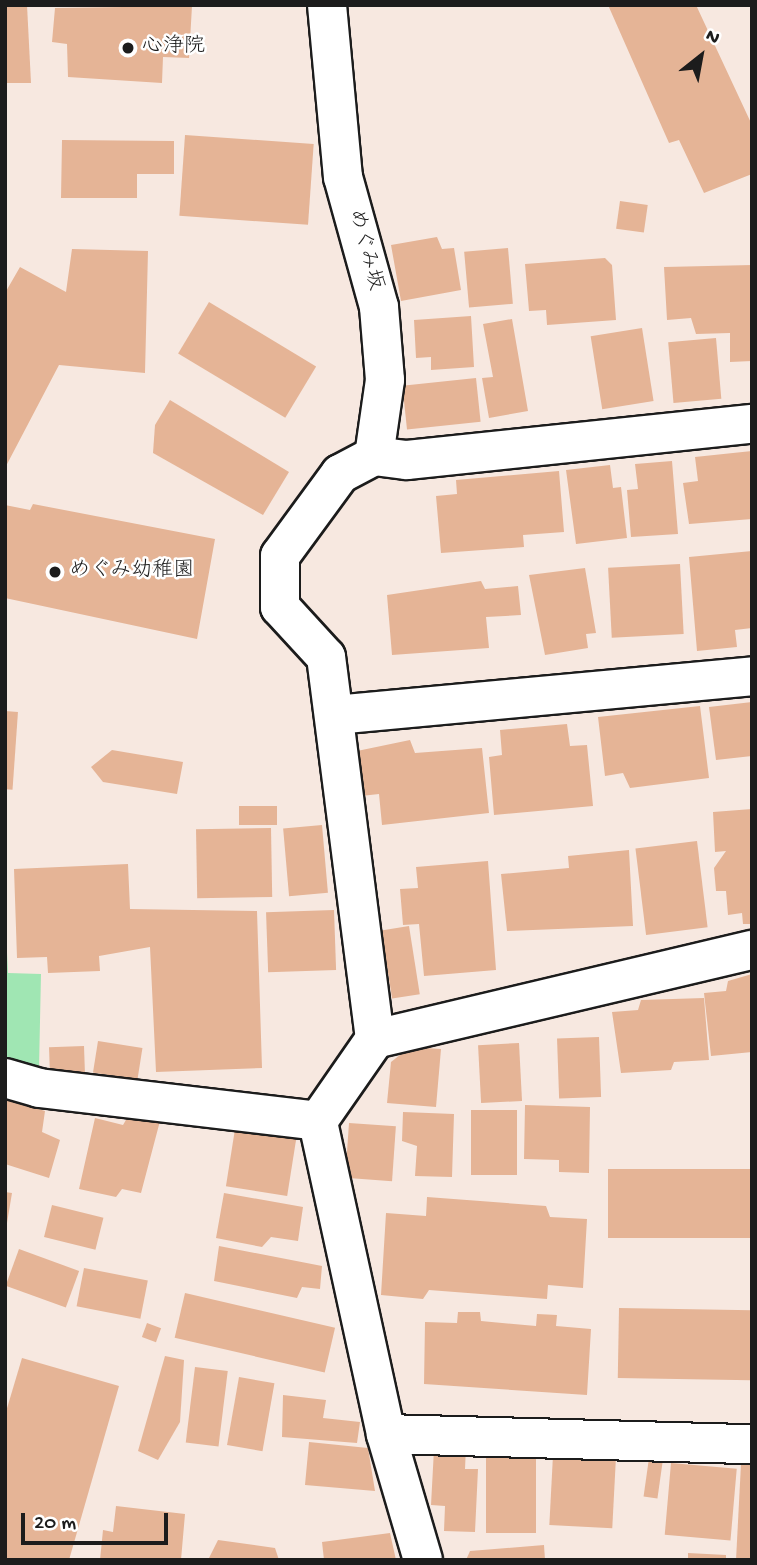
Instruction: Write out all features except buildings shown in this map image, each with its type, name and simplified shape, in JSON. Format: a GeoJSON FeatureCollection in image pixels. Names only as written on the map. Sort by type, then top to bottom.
{"type":"FeatureCollection","features":[{"type":"Feature","properties":{"kind":"street","name":"めぐみ坂"},"geometry":{"type":"LineString","coordinates":[[327,5],[343,177],[379,307],[385,380],[374,456]]}},
{"type":"Feature","properties":{"kind":"street"},"geometry":{"type":"LineString","coordinates":[[375,1039],[326,657],[280,607],[279,556],[340,474],[374,456],[407,460],[752,424]]}},
{"type":"Feature","properties":{"kind":"street"},"geometry":{"type":"LineString","coordinates":[[334,715],[752,676]]}},
{"type":"Feature","properties":{"kind":"street"},"geometry":{"type":"LineString","coordinates":[[423,1560],[386,1434],[318,1121],[375,1039],[752,950]]}},
{"type":"Feature","properties":{"kind":"street"},"geometry":{"type":"LineString","coordinates":[[5,1078],[39,1088],[318,1121]]}},
{"type":"Feature","properties":{"kind":"street"},"geometry":{"type":"LineString","coordinates":[[386,1434],[752,1444]]}},
{"type":"Feature","properties":{"kind":"green space"},"geometry":{"type":"Polygon","coordinates":[[[5,912],[8,973],[41,974],[39,1069],[5,1059],[5,912]]]}},
{"type":"Feature","properties":{"kind":"place","name":"心浄院"},"geometry":{"type":"Point","coordinates":[128,48]}},
{"type":"Feature","properties":{"kind":"place","name":"めぐみ幼稚園"},"geometry":{"type":"Point","coordinates":[55,572]}}]}
